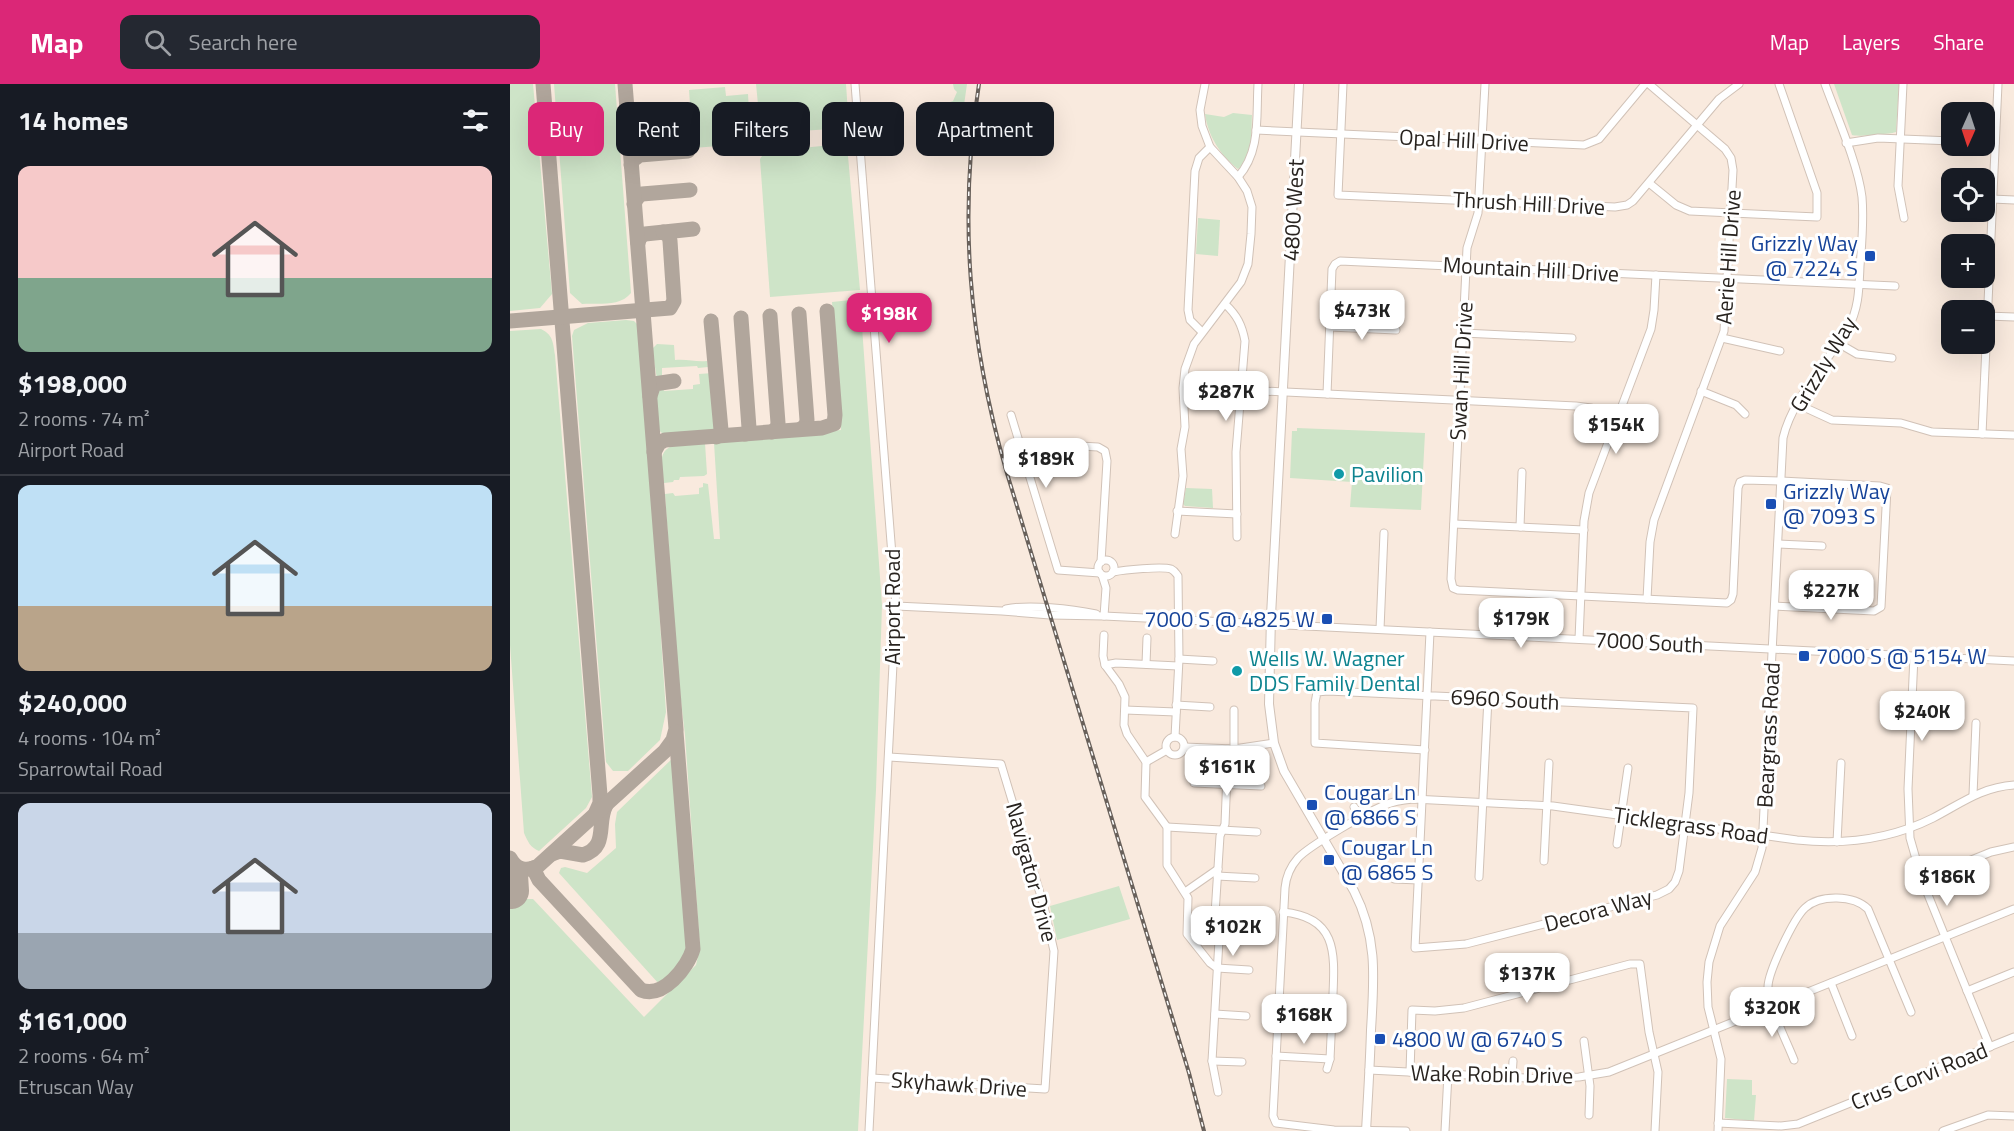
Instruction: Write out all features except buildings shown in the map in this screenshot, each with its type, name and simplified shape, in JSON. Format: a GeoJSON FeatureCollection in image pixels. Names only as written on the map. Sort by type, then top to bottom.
{"type":"FeatureCollection","features":[{"type":"Feature","properties":{"kind":"main road","name":"4800 West"},"geometry":{"type":"LineString","coordinates":[[1299,84],[1268,697],[1274,743],[1288,779],[1359,900],[1370,935],[1374,970],[1366,1131]]}},
{"type":"Feature","properties":{"kind":"street","name":"Airport Road"},"geometry":{"type":"LineString","coordinates":[[855,84],[896,606],[869,1131]]}},
{"type":"Feature","properties":{"kind":"street"},"geometry":{"type":"LineString","coordinates":[[1175,534],[1183,476],[1181,449],[1185,427],[1183,387],[1185,369],[1194,344],[1241,282],[1249,254],[1252,207],[1247,191],[1238,177],[1210,147],[1200,118],[1205,84]]}},
{"type":"Feature","properties":{"kind":"street"},"geometry":{"type":"LineString","coordinates":[[1238,177],[1251,160],[1256,130],[1258,84]]}},
{"type":"Feature","properties":{"kind":"street"},"geometry":{"type":"LineString","coordinates":[[1341,134],[1343,84]]}},
{"type":"Feature","properties":{"kind":"street","name":"Swan Hill Drive"},"geometry":{"type":"LineString","coordinates":[[1485,84],[1479,201],[1476,222],[1467,244],[1451,579],[1453,588],[1460,591],[1581,596]]}},
{"type":"Feature","properties":{"kind":"street","name":"Opal Hill Drive"},"geometry":{"type":"LineString","coordinates":[[1256,130],[1578,146],[1590,144],[1599,139],[1647,84]]}},
{"type":"Feature","properties":{"kind":"street","name":"Aerie Hill Drive"},"geometry":{"type":"LineString","coordinates":[[1647,84],[1725,148],[1733,164],[1726,320],[1722,338],[1654,520],[1650,542],[1647,599]]}},
{"type":"Feature","properties":{"kind":"street","name":"Thrush Hill Drive"},"geometry":{"type":"LineString","coordinates":[[1341,134],[1338,195],[1620,207],[1633,201],[1719,99],[1739,84]]}},
{"type":"Feature","properties":{"kind":"street"},"geometry":{"type":"LineString","coordinates":[[1649,183],[1686,210],[1817,217],[1817,193],[1779,84]]}},
{"type":"Feature","properties":{"kind":"street","name":"Grizzly Way"},"geometry":{"type":"LineString","coordinates":[[1772,648],[1780,481],[1785,429],[1797,404],[1851,322],[1856,309],[1859,284],[1862,197],[1825,84]]}},
{"type":"Feature","properties":{"kind":"street"},"geometry":{"type":"LineString","coordinates":[[1903,84],[1898,186],[1904,218]]}},
{"type":"Feature","properties":{"kind":"street"},"geometry":{"type":"LineString","coordinates":[[1995,143],[1998,84]]}},
{"type":"Feature","properties":{"kind":"street"},"geometry":{"type":"LineString","coordinates":[[1846,143],[1871,138],[1941,141]]}},
{"type":"Feature","properties":{"kind":"street"},"geometry":{"type":"LineString","coordinates":[[1202,332],[1190,320],[1188,310],[1195,171],[1199,158],[1210,147]]}},
{"type":"Feature","properties":{"kind":"street"},"geometry":{"type":"LineString","coordinates":[[1995,199],[2014,200]]}},
{"type":"Feature","properties":{"kind":"street"},"geometry":{"type":"LineString","coordinates":[[1988,300],[1991,222]]}},
{"type":"Feature","properties":{"kind":"street","name":"Mountain Hill Drive"},"geometry":{"type":"LineString","coordinates":[[1327,394],[1332,269],[1340,261],[1895,286]]}},
{"type":"Feature","properties":{"kind":"street"},"geometry":{"type":"LineString","coordinates":[[1579,639],[1587,502],[1651,329],[1656,275]]}},
{"type":"Feature","properties":{"kind":"street"},"geometry":{"type":"LineString","coordinates":[[1225,304],[1237,316],[1243,330],[1245,351],[1236,452],[1237,537]]}},
{"type":"Feature","properties":{"kind":"street"},"geometry":{"type":"LineString","coordinates":[[1995,316],[2014,317]]}},
{"type":"Feature","properties":{"kind":"street"},"geometry":{"type":"LineString","coordinates":[[1330,327],[1396,330]]}},
{"type":"Feature","properties":{"kind":"street"},"geometry":{"type":"LineString","coordinates":[[1462,333],[1572,338]]}},
{"type":"Feature","properties":{"kind":"street"},"geometry":{"type":"LineString","coordinates":[[1722,338],[1780,351]]}},
{"type":"Feature","properties":{"kind":"street"},"geometry":{"type":"LineString","coordinates":[[1838,343],[1857,354],[1892,358]]}},
{"type":"Feature","properties":{"kind":"street"},"geometry":{"type":"LineString","coordinates":[[1982,434],[1985,354]]}},
{"type":"Feature","properties":{"kind":"street"},"geometry":{"type":"LineString","coordinates":[[1242,390],[1584,406],[1617,418]]}},
{"type":"Feature","properties":{"kind":"street"},"geometry":{"type":"LineString","coordinates":[[1701,391],[1736,405],[1745,414]]}},
{"type":"Feature","properties":{"kind":"street"},"geometry":{"type":"LineString","coordinates":[[1797,404],[1832,420],[1901,423],[1932,432],[2014,435]]}},
{"type":"Feature","properties":{"kind":"street"},"geometry":{"type":"LineString","coordinates":[[1011,415],[1058,570],[1088,572],[1104,567],[1167,568],[1176,573],[1179,579],[1175,737]]}},
{"type":"Feature","properties":{"kind":"street"},"geometry":{"type":"LineString","coordinates":[[1021,450],[1043,444],[1098,447],[1105,451],[1107,460],[1103,548],[1106,588],[1104,616]]}},
{"type":"Feature","properties":{"kind":"street"},"geometry":{"type":"LineString","coordinates":[[1520,527],[1522,472]]}},
{"type":"Feature","properties":{"kind":"street"},"geometry":{"type":"LineString","coordinates":[[1581,596],[1723,603],[1730,601],[1733,594],[1739,484],[1745,480],[1887,488],[1881,608],[1874,611],[1775,606]]}},
{"type":"Feature","properties":{"kind":"street"},"geometry":{"type":"LineString","coordinates":[[1177,511],[1238,514]]}},
{"type":"Feature","properties":{"kind":"street"},"geometry":{"type":"LineString","coordinates":[[1454,524],[1584,530]]}},
{"type":"Feature","properties":{"kind":"street"},"geometry":{"type":"LineString","coordinates":[[1380,629],[1384,533]]}},
{"type":"Feature","properties":{"kind":"street"},"geometry":{"type":"LineString","coordinates":[[1778,544],[1822,546]]}},
{"type":"Feature","properties":{"kind":"street"},"geometry":{"type":"LineString","coordinates":[[1104,567],[1112,574]]}},
{"type":"Feature","properties":{"kind":"street"},"geometry":{"type":"LineString","coordinates":[[1104,567],[1112,574]]}},
{"type":"Feature","properties":{"kind":"street"},"geometry":{"type":"LineString","coordinates":[[1106,588],[1112,574],[1127,569]]}},
{"type":"Feature","properties":{"kind":"street","name":"7000 South"},"geometry":{"type":"LineString","coordinates":[[896,606],[2014,661]]}},
{"type":"Feature","properties":{"kind":"street"},"geometry":{"type":"LineString","coordinates":[[1394,879],[1419,880],[1430,632]]}},
{"type":"Feature","properties":{"kind":"street"},"geometry":{"type":"LineString","coordinates":[[1104,635],[1105,665],[1123,690],[1124,725],[1127,734],[1146,762],[1145,797],[1167,828],[1167,865],[1188,898],[1187,934],[1210,963],[1217,968],[1248,970]]}},
{"type":"Feature","properties":{"kind":"street"},"geometry":{"type":"LineString","coordinates":[[1146,664],[1147,638]]}},
{"type":"Feature","properties":{"kind":"street","name":"Beargrass Road"},"geometry":{"type":"LineString","coordinates":[[1718,1127],[1721,1059],[1706,990],[1711,953],[1724,919],[1755,872],[1761,856],[1764,835],[1772,648]]}},
{"type":"Feature","properties":{"kind":"street"},"geometry":{"type":"LineString","coordinates":[[1914,656],[1908,789],[1909,828],[1922,880],[1990,1047]]}},
{"type":"Feature","properties":{"kind":"street"},"geometry":{"type":"LineString","coordinates":[[1105,665],[1213,661]]}},
{"type":"Feature","properties":{"kind":"street","name":"6960 South"},"geometry":{"type":"LineString","coordinates":[[1425,750],[1315,743],[1317,692],[1693,708]]}},
{"type":"Feature","properties":{"kind":"street"},"geometry":{"type":"LineString","coordinates":[[1479,877],[1488,698]]}},
{"type":"Feature","properties":{"kind":"street"},"geometry":{"type":"LineString","coordinates":[[1887,702],[1912,703]]}},
{"type":"Feature","properties":{"kind":"street"},"geometry":{"type":"LineString","coordinates":[[1125,710],[1210,707]]}},
{"type":"Feature","properties":{"kind":"street","name":"Decora Way"},"geometry":{"type":"LineString","coordinates":[[1419,880],[1415,948],[1466,944],[1663,893],[1669,889],[1678,876],[1689,794],[1693,708]]}},
{"type":"Feature","properties":{"kind":"street"},"geometry":{"type":"LineString","coordinates":[[1218,1092],[1212,1061],[1220,923],[1215,914],[1220,836],[1225,824],[1234,710]]}},
{"type":"Feature","properties":{"kind":"street"},"geometry":{"type":"LineString","coordinates":[[1973,795],[1976,723]]}},
{"type":"Feature","properties":{"kind":"street"},"geometry":{"type":"LineString","coordinates":[[1175,737],[1182,741],[1184,747]]}},
{"type":"Feature","properties":{"kind":"street"},"geometry":{"type":"LineString","coordinates":[[1175,737],[1166,742],[1167,750],[1177,755],[1184,747]]}},
{"type":"Feature","properties":{"kind":"street"},"geometry":{"type":"LineString","coordinates":[[1184,747],[1231,749],[1274,743]]}},
{"type":"Feature","properties":{"kind":"street"},"geometry":{"type":"LineString","coordinates":[[1146,762],[1167,750]]}},
{"type":"Feature","properties":{"kind":"street","name":"Navigator Drive"},"geometry":{"type":"LineString","coordinates":[[888,757],[1001,764],[1043,903],[1054,951],[1046,1089]]}},
{"type":"Feature","properties":{"kind":"street"},"geometry":{"type":"LineString","coordinates":[[1544,861],[1549,763]]}},
{"type":"Feature","properties":{"kind":"street"},"geometry":{"type":"LineString","coordinates":[[1837,842],[1841,763]]}},
{"type":"Feature","properties":{"kind":"street"},"geometry":{"type":"LineString","coordinates":[[1617,844],[1628,768]]}},
{"type":"Feature","properties":{"kind":"street"},"geometry":{"type":"LineString","coordinates":[[1194,783],[1261,786]]}},
{"type":"Feature","properties":{"kind":"street","name":"Ticklegrass Road"},"geometry":{"type":"LineString","coordinates":[[1366,1131],[1334,1130],[1276,1123],[1273,1116],[1283,912],[1285,888],[1291,867],[1301,855],[1361,818],[1393,802],[1422,799],[1483,802],[1547,806],[1764,835],[1837,842],[1876,837],[1909,828],[1933,818],[1973,795],[1996,787],[2014,785]]}},
{"type":"Feature","properties":{"kind":"street"},"geometry":{"type":"LineString","coordinates":[[1354,807],[1361,818]]}},
{"type":"Feature","properties":{"kind":"street"},"geometry":{"type":"LineString","coordinates":[[1167,828],[1257,832]]}},
{"type":"Feature","properties":{"kind":"street"},"geometry":{"type":"LineString","coordinates":[[1922,880],[1991,852],[2014,847]]}},
{"type":"Feature","properties":{"kind":"street"},"geometry":{"type":"LineString","coordinates":[[1185,892],[1218,873],[1255,878]]}},
{"type":"Feature","properties":{"kind":"street"},"geometry":{"type":"LineString","coordinates":[[1794,1060],[1768,990],[1770,972],[1800,913],[1815,902],[1852,899],[1865,906],[1871,914],[1911,1012]]}},
{"type":"Feature","properties":{"kind":"street","name":"Wake Robin Drive"},"geometry":{"type":"LineString","coordinates":[[1369,1070],[1558,1079],[1589,1076],[1620,1069],[2014,909]]}},
{"type":"Feature","properties":{"kind":"street"},"geometry":{"type":"LineString","coordinates":[[1283,912],[1319,920],[1334,954],[1330,1059],[1327,1070]]}},
{"type":"Feature","properties":{"kind":"street"},"geometry":{"type":"LineString","coordinates":[[1220,923],[1252,924]]}},
{"type":"Feature","properties":{"kind":"street"},"geometry":{"type":"LineString","coordinates":[[1410,1072],[1412,1010],[1435,1011],[1464,1008],[1630,964],[1640,964],[1648,1032],[1658,1079],[1655,1131]]}},
{"type":"Feature","properties":{"kind":"street"},"geometry":{"type":"LineString","coordinates":[[1967,991],[2014,972]]}},
{"type":"Feature","properties":{"kind":"street"},"geometry":{"type":"LineString","coordinates":[[1831,983],[1852,1036]]}},
{"type":"Feature","properties":{"kind":"street"},"geometry":{"type":"LineString","coordinates":[[1215,1014],[1246,1016]]}},
{"type":"Feature","properties":{"kind":"street","name":"Crus Corvi Road"},"geometry":{"type":"LineString","coordinates":[[1718,1127],[1798,1124],[2014,1037]]}},
{"type":"Feature","properties":{"kind":"street"},"geometry":{"type":"LineString","coordinates":[[1584,1041],[1589,1076],[1589,1115]]}},
{"type":"Feature","properties":{"kind":"street"},"geometry":{"type":"LineString","coordinates":[[1276,1056],[1330,1059]]}},
{"type":"Feature","properties":{"kind":"street"},"geometry":{"type":"LineString","coordinates":[[1212,1061],[1242,1062]]}},
{"type":"Feature","properties":{"kind":"street"},"geometry":{"type":"LineString","coordinates":[[1512,1077],[1513,1061]]}},
{"type":"Feature","properties":{"kind":"street"},"geometry":{"type":"LineString","coordinates":[[1445,1131],[1448,1074]]}},
{"type":"Feature","properties":{"kind":"street","name":"Skyhawk Drive"},"geometry":{"type":"LineString","coordinates":[[872,1078],[1046,1089]]}},
{"type":"Feature","properties":{"kind":"street"},"geometry":{"type":"LineString","coordinates":[[1943,1131],[1988,1115],[2014,1116]]}},
{"type":"Feature","properties":{"kind":"street"},"geometry":{"type":"LineString","coordinates":[[1366,1131],[1406,1131]]}},
{"type":"Feature","properties":{"kind":"green space"},"geometry":{"type":"Polygon","coordinates":[[[510,84],[533,84],[535,102],[528,102],[528,156],[540,156],[552,294],[540,308],[510,311],[510,84]]]}},
{"type":"Feature","properties":{"kind":"green space"},"geometry":{"type":"Polygon","coordinates":[[[554,84],[615,84],[616,156],[621,156],[631,293],[615,302],[582,304],[570,293],[560,156],[604,156],[604,102],[555,102],[554,84]]]}},
{"type":"Feature","properties":{"kind":"green space"},"geometry":{"type":"Polygon","coordinates":[[[756,84],[846,84],[847,102],[822,102],[822,130],[810,130],[810,102],[758,102],[756,84]]]}},
{"type":"Feature","properties":{"kind":"green space"},"geometry":{"type":"Polygon","coordinates":[[[953,84],[967,84],[964,102],[950,102],[953,101],[957,92],[953,84]]]}},
{"type":"Feature","properties":{"kind":"green space"},"geometry":{"type":"Polygon","coordinates":[[[1834,84],[1899,84],[1896,132],[1852,135],[1834,84]]]}},
{"type":"Feature","properties":{"kind":"green space"},"geometry":{"type":"Polygon","coordinates":[[[725,87],[726,96],[748,94],[748,102],[712,102],[712,147],[700,147],[700,102],[690,102],[689,90],[725,87]]]}},
{"type":"Feature","properties":{"kind":"green space"},"geometry":{"type":"Polygon","coordinates":[[[1233,113],[1252,115],[1249,152],[1247,159],[1238,169],[1216,145],[1205,114],[1224,117],[1233,113]]]}},
{"type":"Feature","properties":{"kind":"green space"},"geometry":{"type":"Polygon","coordinates":[[[822,146],[822,156],[848,156],[860,290],[770,297],[760,159],[762,156],[810,156],[810,147],[822,146]]]}},
{"type":"Feature","properties":{"kind":"green space"},"geometry":{"type":"Polygon","coordinates":[[[1198,218],[1220,220],[1218,256],[1196,254],[1198,218]]]}},
{"type":"Feature","properties":{"kind":"green space"},"geometry":{"type":"Polygon","coordinates":[[[860,299],[882,605],[876,790],[858,1131],[510,1131],[510,899],[533,899],[644,1017],[696,965],[700,948],[665,494],[673,493],[675,496],[699,494],[699,488],[703,487],[703,483],[708,484],[714,539],[720,539],[714,443],[718,440],[841,430],[832,302],[860,299]]]}},
{"type":"Feature","properties":{"kind":"green space"},"geometry":{"type":"Polygon","coordinates":[[[634,321],[640,327],[666,712],[660,740],[628,771],[613,771],[606,762],[572,336],[574,330],[588,323],[634,321]]]}},
{"type":"Feature","properties":{"kind":"green space"},"geometry":{"type":"Polygon","coordinates":[[[541,329],[550,336],[555,355],[592,797],[586,808],[539,851],[533,848],[524,833],[510,645],[510,331],[541,329]]]}},
{"type":"Feature","properties":{"kind":"green space"},"geometry":{"type":"Polygon","coordinates":[[[657,344],[674,345],[675,360],[707,361],[708,367],[662,368],[662,377],[657,379],[652,349],[657,344]]]}},
{"type":"Feature","properties":{"kind":"green space"},"geometry":{"type":"Polygon","coordinates":[[[713,373],[716,426],[711,433],[673,437],[661,432],[658,429],[656,388],[662,386],[664,391],[693,389],[693,385],[700,384],[699,374],[713,373]]]}},
{"type":"Feature","properties":{"kind":"green space"},"geometry":{"type":"Polygon","coordinates":[[[1297,428],[1425,433],[1421,510],[1350,507],[1352,482],[1290,478],[1292,431],[1297,431],[1297,428]]]}},
{"type":"Feature","properties":{"kind":"green space"},"geometry":{"type":"Polygon","coordinates":[[[700,441],[705,443],[707,474],[680,477],[679,480],[664,483],[661,461],[667,449],[700,441]]]}},
{"type":"Feature","properties":{"kind":"green space"},"geometry":{"type":"Polygon","coordinates":[[[1186,488],[1212,489],[1213,508],[1185,506],[1183,504],[1186,488]]]}},
{"type":"Feature","properties":{"kind":"green space"},"geometry":{"type":"Polygon","coordinates":[[[675,756],[675,788],[688,950],[680,965],[659,984],[559,873],[561,868],[565,867],[587,873],[616,848],[617,812],[675,756]]]}},
{"type":"Feature","properties":{"kind":"green space"},"geometry":{"type":"Polygon","coordinates":[[[1119,886],[1130,919],[1057,940],[1050,906],[1119,886]]]}},
{"type":"Feature","properties":{"kind":"green space"},"geometry":{"type":"Polygon","coordinates":[[[1727,1079],[1752,1080],[1752,1095],[1756,1095],[1754,1121],[1725,1118],[1727,1079]]]}},
{"type":"Feature","properties":{"kind":"taxiway"},"geometry":{"type":"LineString","coordinates":[[543,84],[600,795],[600,803],[596,812]]}},
{"type":"Feature","properties":{"kind":"taxiway"},"geometry":{"type":"LineString","coordinates":[[510,858],[522,869],[538,866],[665,751],[673,740],[676,729],[625,84]]}},
{"type":"Feature","properties":{"kind":"taxiway"},"geometry":{"type":"LineString","coordinates":[[631,165],[639,156]]}},
{"type":"Feature","properties":{"kind":"taxiway"},"geometry":{"type":"LineString","coordinates":[[634,204],[642,194],[690,190]]}},
{"type":"Feature","properties":{"kind":"taxiway"},"geometry":{"type":"LineString","coordinates":[[638,243],[640,237],[645,234],[693,229]]}},
{"type":"Feature","properties":{"kind":"taxiway"},"geometry":{"type":"LineString","coordinates":[[510,321],[670,308],[674,301],[670,241],[669,236],[663,232]]}},
{"type":"Feature","properties":{"kind":"taxiway"},"geometry":{"type":"LineString","coordinates":[[654,452],[659,443],[665,440],[822,428],[834,424],[827,311]]}},
{"type":"Feature","properties":{"kind":"taxiway"},"geometry":{"type":"LineString","coordinates":[[799,314],[807,420],[806,425],[801,429]]}},
{"type":"Feature","properties":{"kind":"taxiway"},"geometry":{"type":"LineString","coordinates":[[770,316],[778,423],[777,428],[772,432]]}},
{"type":"Feature","properties":{"kind":"taxiway"},"geometry":{"type":"LineString","coordinates":[[741,318],[749,428],[745,434]]}},
{"type":"Feature","properties":{"kind":"taxiway"},"geometry":{"type":"LineString","coordinates":[[711,321],[721,430],[720,435],[716,437]]}},
{"type":"Feature","properties":{"kind":"taxiway"},"geometry":{"type":"LineString","coordinates":[[650,396],[654,384],[674,381]]}},
{"type":"Feature","properties":{"kind":"taxiway"},"geometry":{"type":"LineString","coordinates":[[533,868],[539,880],[641,990],[649,992],[658,990],[673,980],[686,964],[693,949],[676,732]]}},
{"type":"Feature","properties":{"kind":"taxiway"},"geometry":{"type":"LineString","coordinates":[[552,854],[560,851],[583,855],[591,851],[599,840],[606,805]]}},
{"type":"Feature","properties":{"kind":"runway"},"geometry":{"type":"LineString","coordinates":[[510,875],[511,891]]}},
{"type":"Feature","properties":{"kind":"railway"},"geometry":{"type":"LineString","coordinates":[[979,84],[969,182],[969,231],[976,326],[993,422],[1189,1073],[1204,1131]]}},
{"type":"Feature","properties":{"kind":"place","name":"Grizzly Way @ 7224 S"},"geometry":{"type":"Point","coordinates":[1870,256]}},
{"type":"Feature","properties":{"kind":"place","name":"Pavilion"},"geometry":{"type":"Point","coordinates":[1339,474]}},
{"type":"Feature","properties":{"kind":"place","name":"Grizzly Way @ 7093 S"},"geometry":{"type":"Point","coordinates":[1771,504]}},
{"type":"Feature","properties":{"kind":"place","name":"7000 S @ 4825 W"},"geometry":{"type":"Point","coordinates":[1327,619]}},
{"type":"Feature","properties":{"kind":"place","name":"7000 S @ 5154 W"},"geometry":{"type":"Point","coordinates":[1804,656]}},
{"type":"Feature","properties":{"kind":"place","name":"Wells W. Wagner DDS Family Dental"},"geometry":{"type":"Point","coordinates":[1237,671]}},
{"type":"Feature","properties":{"kind":"place","name":"Cougar Ln @ 6866 S"},"geometry":{"type":"Point","coordinates":[1312,805]}},
{"type":"Feature","properties":{"kind":"place","name":"Cougar Ln @ 6865 S"},"geometry":{"type":"Point","coordinates":[1329,860]}},
{"type":"Feature","properties":{"kind":"place","name":"4800 W @ 6740 S"},"geometry":{"type":"Point","coordinates":[1380,1039]}}]}
